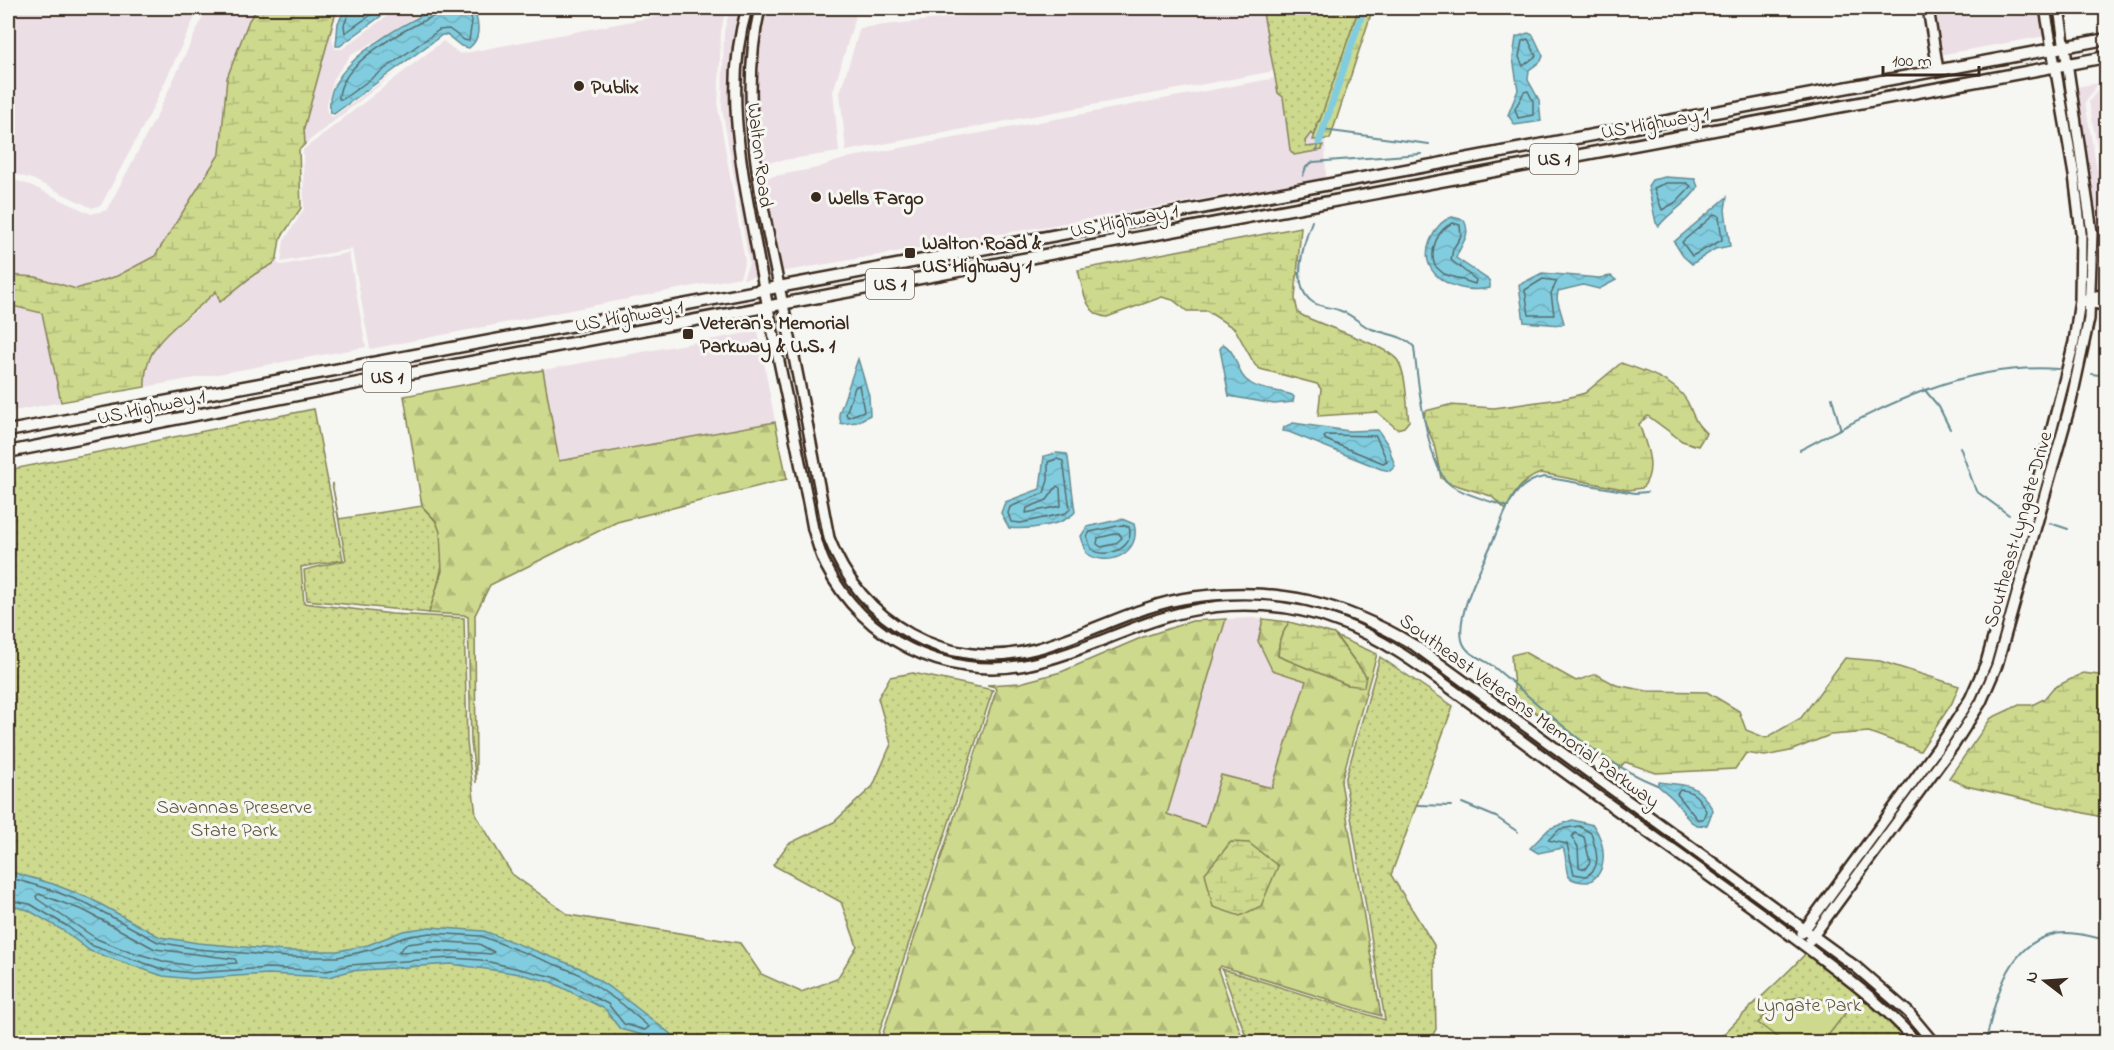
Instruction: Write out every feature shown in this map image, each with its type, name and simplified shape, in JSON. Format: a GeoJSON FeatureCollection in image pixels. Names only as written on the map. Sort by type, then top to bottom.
{"type":"FeatureCollection","features":[{"type":"Feature","properties":{"kind":"main road","name":"Walton Road"},"geometry":{"type":"LineString","coordinates":[[747,8],[737,49],[736,124],[767,308]]}},
{"type":"Feature","properties":{"kind":"main road","name":"Walton Road"},"geometry":{"type":"LineString","coordinates":[[760,8],[749,69],[750,110],[783,305]]}},
{"type":"Feature","properties":{"kind":"main road"},"geometry":{"type":"LineString","coordinates":[[1928,8],[1938,70]]}},
{"type":"Feature","properties":{"kind":"main road","name":"Southeast Lyngate Drive"},"geometry":{"type":"LineString","coordinates":[[1797,940],[1945,738],[1970,699],[1986,663],[2049,440],[2074,342],[2080,300],[2081,233],[2045,8]]}},
{"type":"Feature","properties":{"kind":"main road","name":"Southeast Lyngate Drive"},"geometry":{"type":"LineString","coordinates":[[1805,946],[1955,743],[1985,693],[1997,665],[2071,402],[2085,343],[2091,300],[2092,232],[2059,8]]}},
{"type":"Feature","properties":{"kind":"main road","name":"US Highway 1"},"geometry":{"type":"LineString","coordinates":[[8,431],[2106,39]]}},
{"type":"Feature","properties":{"kind":"main road","name":"US Highway 1"},"geometry":{"type":"LineString","coordinates":[[8,452],[358,382],[767,308],[1053,252],[2106,57]]}},
{"type":"Feature","properties":{"kind":"main road"},"geometry":{"type":"LineString","coordinates":[[1700,131],[1722,110]]}},
{"type":"Feature","properties":{"kind":"main road"},"geometry":{"type":"LineString","coordinates":[[1053,252],[1069,240],[1075,231]]}},
{"type":"Feature","properties":{"kind":"main road"},"geometry":{"type":"LineString","coordinates":[[2091,300],[2106,294]]}},
{"type":"Feature","properties":{"kind":"main road"},"geometry":{"type":"LineString","coordinates":[[2080,300],[2106,304]]}},
{"type":"Feature","properties":{"kind":"main road","name":"Southeast Veterans Memorial Parkway"},"geometry":{"type":"LineString","coordinates":[[783,305],[828,538],[836,558],[863,598],[902,631],[939,648],[958,653],[1001,655],[1035,650],[1138,611],[1191,597],[1265,593],[1323,603],[1383,627],[1414,645],[1880,986],[1908,1012],[1933,1042]]}},
{"type":"Feature","properties":{"kind":"main road","name":"Southeast Veterans Memorial Parkway"},"geometry":{"type":"LineString","coordinates":[[767,308],[813,529],[825,563],[852,606],[895,641],[936,660],[977,668],[1000,668],[1025,665],[1065,655],[1130,628],[1191,610],[1261,606],[1294,610],[1338,621],[1377,638],[1441,680],[1805,946],[1869,995],[1898,1021],[1916,1042]]}},
{"type":"Feature","properties":{"kind":"main road"},"geometry":{"type":"LineString","coordinates":[[489,358],[494,348],[509,342],[515,336]]}},
{"type":"Feature","properties":{"kind":"main road"},"geometry":{"type":"LineString","coordinates":[[358,382],[376,371],[379,362]]}},
{"type":"Feature","properties":{"kind":"shaded area"},"geometry":{"type":"Polygon","coordinates":[[[8,8],[199,8],[151,112],[101,205],[92,208],[32,179],[8,172],[8,8]]]}},
{"type":"Feature","properties":{"kind":"shaded area"},"geometry":{"type":"Polygon","coordinates":[[[207,8],[258,8],[249,20],[227,78],[220,153],[159,252],[143,264],[88,287],[76,289],[36,277],[8,275],[8,178],[30,185],[91,214],[107,210],[157,115],[207,8]]]}},
{"type":"Feature","properties":{"kind":"shaded area"},"geometry":{"type":"Polygon","coordinates":[[[337,8],[342,8],[334,22],[332,40],[335,49],[342,49],[398,8],[430,8],[350,56],[334,78],[326,108],[328,114],[333,117],[400,69],[305,144],[304,128],[337,8]]]}},
{"type":"Feature","properties":{"kind":"shaded area"},"geometry":{"type":"Polygon","coordinates":[[[700,8],[726,8],[721,31],[718,108],[745,261],[740,277],[370,349],[352,249],[281,262],[284,241],[304,209],[303,150],[443,41],[460,54],[700,8]]]}},
{"type":"Feature","properties":{"kind":"shaded area"},"geometry":{"type":"Polygon","coordinates":[[[730,8],[743,8],[734,48],[732,123],[758,276],[743,279],[749,263],[722,108],[724,32],[730,8]]]}},
{"type":"Feature","properties":{"kind":"shaded area"},"geometry":{"type":"Polygon","coordinates":[[[751,8],[756,8],[746,68],[746,111],[773,274],[765,275],[740,126],[743,55],[751,8]]]}},
{"type":"Feature","properties":{"kind":"shaded area"},"geometry":{"type":"Polygon","coordinates":[[[764,8],[858,8],[833,92],[839,152],[762,163],[754,110],[753,69],[764,8]]]}},
{"type":"Feature","properties":{"kind":"shaded area"},"geometry":{"type":"Polygon","coordinates":[[[1033,8],[1353,8],[1357,15],[1313,140],[1325,140],[1326,178],[780,272],[764,178],[817,168],[847,158],[1276,78],[1274,71],[846,151],[840,93],[860,28],[1033,8]]]}},
{"type":"Feature","properties":{"kind":"shaded area"},"geometry":{"type":"Polygon","coordinates":[[[1932,8],[2041,8],[2045,36],[1939,55],[1932,8]]]}},
{"type":"Feature","properties":{"kind":"shaded area"},"geometry":{"type":"Polygon","coordinates":[[[2106,82],[2097,85],[2085,103],[2097,170],[2101,173],[2106,172],[2106,290],[2095,291],[2096,232],[2076,87],[2106,82]]]}},
{"type":"Feature","properties":{"kind":"shaded area"},"geometry":{"type":"Polygon","coordinates":[[[2106,86],[2106,168],[2101,169],[2089,102],[2100,87],[2106,86]]]}},
{"type":"Feature","properties":{"kind":"shaded area"},"geometry":{"type":"Polygon","coordinates":[[[349,253],[366,347],[145,387],[144,371],[148,359],[162,337],[194,313],[217,290],[220,302],[255,274],[273,264],[277,258],[278,264],[282,265],[349,253]]]}},
{"type":"Feature","properties":{"kind":"shaded area"},"geometry":{"type":"Polygon","coordinates":[[[8,305],[42,313],[61,402],[8,412],[8,305]]]}},
{"type":"Feature","properties":{"kind":"shaded area"},"geometry":{"type":"Polygon","coordinates":[[[758,331],[775,422],[559,461],[543,370],[758,331]]]}},
{"type":"Feature","properties":{"kind":"shaded area"},"geometry":{"type":"Polygon","coordinates":[[[1226,619],[1263,619],[1258,641],[1272,669],[1306,680],[1272,788],[1222,775],[1205,827],[1167,814],[1226,619]]]}},
{"type":"Feature","properties":{"kind":"green space"},"geometry":{"type":"Polygon","coordinates":[[[258,8],[337,8],[304,128],[305,144],[299,150],[301,208],[280,239],[277,258],[273,264],[255,274],[220,302],[216,291],[169,332],[151,356],[146,370],[145,387],[61,402],[42,313],[8,305],[8,275],[36,277],[76,289],[117,276],[155,256],[220,153],[227,78],[249,20],[258,8]]]}},
{"type":"Feature","properties":{"kind":"green space"},"geometry":{"type":"Polygon","coordinates":[[[1262,8],[1359,8],[1322,117],[1316,124],[1315,136],[1311,133],[1305,141],[1306,147],[1323,145],[1322,150],[1294,155],[1290,150],[1283,97],[1278,93],[1262,8]]]}},
{"type":"Feature","properties":{"kind":"green space"},"geometry":{"type":"Polygon","coordinates":[[[1359,8],[1373,8],[1330,139],[1313,140],[1359,8]]]}},
{"type":"Feature","properties":{"kind":"green space"},"geometry":{"type":"Polygon","coordinates":[[[1301,227],[1295,299],[1298,313],[1368,342],[1392,355],[1398,361],[1405,382],[1409,421],[1404,427],[1397,429],[1377,412],[1318,416],[1321,389],[1317,384],[1260,369],[1255,365],[1235,329],[1207,311],[1187,311],[1173,300],[1162,297],[1107,317],[1100,315],[1094,312],[1086,300],[1078,270],[1301,227]]]}},
{"type":"Feature","properties":{"kind":"green space"},"geometry":{"type":"Polygon","coordinates":[[[1621,363],[1657,377],[1675,387],[1687,401],[1696,420],[1706,433],[1698,446],[1682,441],[1648,416],[1639,424],[1650,465],[1647,481],[1642,488],[1628,490],[1541,473],[1519,487],[1506,510],[1491,496],[1449,483],[1441,478],[1434,444],[1424,420],[1425,411],[1449,405],[1494,408],[1567,398],[1585,393],[1621,363]]]}},
{"type":"Feature","properties":{"kind":"green space"},"geometry":{"type":"Polygon","coordinates":[[[543,370],[559,461],[775,422],[787,479],[617,522],[490,585],[475,615],[476,783],[471,742],[468,617],[429,613],[442,571],[440,532],[436,521],[422,506],[404,396],[543,370]]]}},
{"type":"Feature","properties":{"kind":"green space","name":"Savannas Preserve State Park"},"geometry":{"type":"Polygon","coordinates":[[[314,409],[343,560],[301,567],[304,603],[392,614],[464,618],[467,742],[476,815],[512,874],[569,915],[740,943],[761,974],[801,992],[837,979],[857,946],[841,902],[773,865],[788,844],[834,822],[873,786],[891,744],[878,698],[890,677],[913,673],[993,690],[876,1042],[8,1042],[8,470],[314,409]]]}},
{"type":"Feature","properties":{"kind":"green space"},"geometry":{"type":"Polygon","coordinates":[[[332,483],[339,519],[422,506],[434,519],[441,535],[443,557],[429,613],[307,600],[304,570],[346,560],[332,483]]]}},
{"type":"Feature","properties":{"kind":"green space"},"geometry":{"type":"Polygon","coordinates":[[[1226,619],[1167,814],[1205,827],[1221,775],[1272,788],[1306,681],[1272,670],[1258,641],[1263,619],[1289,622],[1280,639],[1278,656],[1348,685],[1366,676],[1336,636],[1377,654],[1341,782],[1381,1016],[1221,966],[1218,970],[1244,1042],[880,1042],[996,691],[995,687],[987,685],[1020,683],[1061,672],[1143,637],[1192,621],[1226,619]]]}},
{"type":"Feature","properties":{"kind":"green space"},"geometry":{"type":"Polygon","coordinates":[[[1289,622],[1334,634],[1366,676],[1364,687],[1348,685],[1278,656],[1280,639],[1289,622]]]}},
{"type":"Feature","properties":{"kind":"green space"},"geometry":{"type":"Polygon","coordinates":[[[1524,652],[1576,681],[1596,674],[1616,685],[1647,691],[1707,692],[1739,711],[1746,730],[1766,738],[1801,718],[1845,658],[1880,661],[1959,686],[1952,703],[1920,751],[1869,732],[1830,735],[1790,751],[1765,756],[1746,753],[1735,769],[1656,773],[1625,762],[1616,772],[1515,697],[1511,655],[1524,652]]]}},
{"type":"Feature","properties":{"kind":"green space"},"geometry":{"type":"Polygon","coordinates":[[[1380,657],[1453,706],[1391,875],[1434,945],[1436,1029],[1429,1042],[1248,1042],[1222,969],[1385,1020],[1345,781],[1380,657]]]}},
{"type":"Feature","properties":{"kind":"green space"},"geometry":{"type":"Polygon","coordinates":[[[2083,673],[2106,676],[2106,818],[1966,786],[1949,778],[1991,718],[2019,705],[2032,705],[2044,699],[2053,688],[2083,673]]]}},
{"type":"Feature","properties":{"kind":"green space"},"geometry":{"type":"Polygon","coordinates":[[[1231,842],[1249,843],[1278,866],[1261,906],[1240,916],[1213,907],[1205,873],[1231,842]]]}},
{"type":"Feature","properties":{"kind":"green space","name":"Lyngate Park"},"geometry":{"type":"Polygon","coordinates":[[[1806,953],[1875,1008],[1908,1042],[1717,1042],[1806,953]]]}},
{"type":"Feature","properties":{"kind":"green space"},"geometry":{"type":"Polygon","coordinates":[[[1801,996],[1835,1001],[1847,1011],[1823,1042],[1784,1042],[1758,1023],[1777,1003],[1801,996]]]}},
{"type":"Feature","properties":{"kind":"water"},"geometry":{"type":"Polygon","coordinates":[[[346,8],[392,8],[340,46],[336,46],[338,23],[346,8]]]}},
{"type":"Feature","properties":{"kind":"water"},"geometry":{"type":"Polygon","coordinates":[[[439,8],[473,8],[477,19],[478,35],[469,48],[461,46],[447,35],[442,35],[334,114],[331,113],[331,96],[338,79],[351,63],[387,35],[439,8]]]}},
{"type":"Feature","properties":{"kind":"water"},"geometry":{"type":"Polygon","coordinates":[[[1528,33],[1533,35],[1543,56],[1541,61],[1529,70],[1528,80],[1539,100],[1541,121],[1515,125],[1508,115],[1518,90],[1513,58],[1516,37],[1528,33]]]}},
{"type":"Feature","properties":{"kind":"water"},"geometry":{"type":"Polygon","coordinates":[[[1665,177],[1695,179],[1698,187],[1659,226],[1656,223],[1648,186],[1652,180],[1665,177]]]}},
{"type":"Feature","properties":{"kind":"water"},"geometry":{"type":"Polygon","coordinates":[[[1727,197],[1725,210],[1730,246],[1715,249],[1692,264],[1683,256],[1674,242],[1727,197]]]}},
{"type":"Feature","properties":{"kind":"water"},"geometry":{"type":"Polygon","coordinates":[[[1452,217],[1464,220],[1467,231],[1456,258],[1490,281],[1490,288],[1466,289],[1454,286],[1443,281],[1429,265],[1427,254],[1430,241],[1441,223],[1452,217]]]}},
{"type":"Feature","properties":{"kind":"water"},"geometry":{"type":"Polygon","coordinates":[[[1542,273],[1599,278],[1611,276],[1616,280],[1599,289],[1583,285],[1558,291],[1557,299],[1564,323],[1561,325],[1524,322],[1519,285],[1542,273]]]}},
{"type":"Feature","properties":{"kind":"water"},"geometry":{"type":"Polygon","coordinates":[[[1223,344],[1232,353],[1245,379],[1259,388],[1292,395],[1293,402],[1274,404],[1229,396],[1220,349],[1223,344]]]}},
{"type":"Feature","properties":{"kind":"water"},"geometry":{"type":"Polygon","coordinates":[[[858,359],[869,396],[870,415],[857,422],[841,424],[839,414],[858,359]]]}},
{"type":"Feature","properties":{"kind":"water"},"geometry":{"type":"Polygon","coordinates":[[[1293,423],[1349,431],[1378,430],[1388,445],[1395,466],[1390,471],[1381,469],[1283,431],[1284,427],[1293,423]]]}},
{"type":"Feature","properties":{"kind":"water"},"geometry":{"type":"Polygon","coordinates":[[[1057,453],[1067,454],[1075,512],[1054,524],[1035,528],[1009,528],[1001,513],[1005,502],[1040,489],[1044,456],[1057,453]]]}},
{"type":"Feature","properties":{"kind":"water"},"geometry":{"type":"Polygon","coordinates":[[[1122,519],[1134,524],[1133,543],[1128,550],[1113,559],[1095,558],[1086,553],[1081,536],[1087,527],[1122,519]]]}},
{"type":"Feature","properties":{"kind":"water"},"geometry":{"type":"Polygon","coordinates":[[[1659,782],[1696,789],[1713,810],[1707,825],[1701,826],[1688,819],[1673,799],[1657,785],[1659,782]]]}},
{"type":"Feature","properties":{"kind":"water"},"geometry":{"type":"Polygon","coordinates":[[[1572,820],[1593,825],[1600,840],[1603,856],[1600,871],[1588,882],[1578,881],[1569,876],[1563,848],[1538,853],[1530,848],[1549,829],[1572,820]]]}},
{"type":"Feature","properties":{"kind":"water"},"geometry":{"type":"Polygon","coordinates":[[[8,871],[53,884],[91,899],[160,937],[198,943],[287,951],[338,951],[368,945],[403,931],[430,927],[484,931],[580,968],[615,991],[681,1042],[654,1042],[650,1037],[620,1029],[605,1009],[551,982],[520,974],[451,964],[350,971],[329,977],[268,974],[192,979],[163,976],[90,951],[64,931],[28,910],[8,905],[8,871]]]}},
{"type":"Feature","properties":{"kind":"waterway"},"geometry":{"type":"LineString","coordinates":[[1319,142],[1364,8]]}},
{"type":"Feature","properties":{"kind":"waterway"},"geometry":{"type":"LineString","coordinates":[[1323,130],[1429,144]]}},
{"type":"Feature","properties":{"kind":"waterway"},"geometry":{"type":"LineString","coordinates":[[1317,150],[1319,142]]}},
{"type":"Feature","properties":{"kind":"waterway"},"geometry":{"type":"LineString","coordinates":[[1303,176],[1306,167],[1313,162],[1421,154]]}},
{"type":"Feature","properties":{"kind":"waterway"},"geometry":{"type":"LineString","coordinates":[[1312,221],[1305,241],[1300,276],[1306,296],[1317,305],[1345,312],[1369,328],[1399,337],[1414,347],[1425,422],[1436,462],[1443,477],[1452,486],[1465,493],[1508,507]]}},
{"type":"Feature","properties":{"kind":"waterway"},"geometry":{"type":"LineString","coordinates":[[1800,450],[1892,404],[1956,380],[2023,369],[2058,369]]}},
{"type":"Feature","properties":{"kind":"waterway"},"geometry":{"type":"LineString","coordinates":[[2092,374],[2106,376]]}},
{"type":"Feature","properties":{"kind":"waterway"},"geometry":{"type":"LineString","coordinates":[[1924,389],[1939,407],[1950,429]]}},
{"type":"Feature","properties":{"kind":"waterway"},"geometry":{"type":"LineString","coordinates":[[1832,398],[1841,430]]}},
{"type":"Feature","properties":{"kind":"waterway"},"geometry":{"type":"LineString","coordinates":[[1960,447],[1976,491],[2009,515]]}},
{"type":"Feature","properties":{"kind":"waterway"},"geometry":{"type":"LineString","coordinates":[[1647,492],[1635,493],[1544,477],[1525,485],[1512,499],[1503,517],[1472,587],[1461,628],[1462,640],[1467,650],[1495,668],[1591,748],[1612,762],[1657,785]]}},
{"type":"Feature","properties":{"kind":"waterway"},"geometry":{"type":"LineString","coordinates":[[2050,523],[2068,529]]}},
{"type":"Feature","properties":{"kind":"waterway"},"geometry":{"type":"LineString","coordinates":[[1462,803],[1496,817],[1518,832]]}},
{"type":"Feature","properties":{"kind":"waterway"},"geometry":{"type":"LineString","coordinates":[[1418,805],[1451,806]]}},
{"type":"Feature","properties":{"kind":"waterway"},"geometry":{"type":"LineString","coordinates":[[1986,1042],[1998,994],[2013,964],[2023,951],[2036,941],[2064,933],[2106,940]]}},
{"type":"Feature","properties":{"kind":"place","name":"Publix"},"geometry":{"type":"Point","coordinates":[579,86]}},
{"type":"Feature","properties":{"kind":"place","name":"Wells Fargo"},"geometry":{"type":"Point","coordinates":[816,197]}},
{"type":"Feature","properties":{"kind":"place","name":"Walton Road & US Highway 1"},"geometry":{"type":"Point","coordinates":[910,253]}},
{"type":"Feature","properties":{"kind":"place","name":"Veteran's Memorial Parkway & U.S. 1"},"geometry":{"type":"Point","coordinates":[688,334]}}]}
